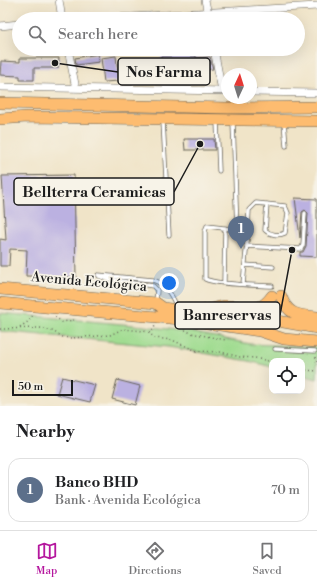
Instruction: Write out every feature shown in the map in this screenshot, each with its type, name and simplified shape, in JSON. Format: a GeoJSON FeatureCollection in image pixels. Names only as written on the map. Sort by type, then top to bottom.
{"type":"FeatureCollection","features":[{"type":"Feature","properties":{"kind":"main road"},"geometry":{"type":"LineString","coordinates":[[0,103],[228,108],[317,107]]}},
{"type":"Feature","properties":{"kind":"main road"},"geometry":{"type":"LineString","coordinates":[[0,119],[28,117],[317,121]]}},
{"type":"Feature","properties":{"kind":"main road","name":"Avenida Ecológica"},"geometry":{"type":"LineString","coordinates":[[0,289],[156,303],[163,308],[197,313],[262,318],[317,328]]}},
{"type":"Feature","properties":{"kind":"main road"},"geometry":{"type":"LineString","coordinates":[[197,313],[224,306],[259,308],[266,305],[275,293],[289,311],[296,314],[317,316]]}},
{"type":"Feature","properties":{"kind":"main road","name":"Avenida Ecológica"},"geometry":{"type":"LineString","coordinates":[[0,303],[133,314],[204,323],[260,331],[284,344],[316,347]]}},
{"type":"Feature","properties":{"kind":"main road"},"geometry":{"type":"LineString","coordinates":[[204,323],[212,319],[264,324],[269,324],[272,321],[286,327],[317,331]]}},
{"type":"Feature","properties":{"kind":"street"},"geometry":{"type":"LineString","coordinates":[[59,0],[61,12]]}},
{"type":"Feature","properties":{"kind":"street"},"geometry":{"type":"LineString","coordinates":[[205,0],[207,12]]}},
{"type":"Feature","properties":{"kind":"street"},"geometry":{"type":"LineString","coordinates":[[252,12],[317,6]]}},
{"type":"Feature","properties":{"kind":"street"},"geometry":{"type":"LineString","coordinates":[[0,26],[12,25]]}},
{"type":"Feature","properties":{"kind":"street"},"geometry":{"type":"LineString","coordinates":[[69,56],[76,89]]}},
{"type":"Feature","properties":{"kind":"street"},"geometry":{"type":"LineString","coordinates":[[216,56],[221,78]]}},
{"type":"Feature","properties":{"kind":"street"},"geometry":{"type":"LineString","coordinates":[[0,87],[221,91]]}},
{"type":"Feature","properties":{"kind":"street"},"geometry":{"type":"LineString","coordinates":[[257,92],[317,93]]}},
{"type":"Feature","properties":{"kind":"lane"},"geometry":{"type":"LineString","coordinates":[[163,120],[169,235]]}},
{"type":"Feature","properties":{"kind":"lane"},"geometry":{"type":"LineString","coordinates":[[217,120],[219,171]]}},
{"type":"Feature","properties":{"kind":"lane"},"geometry":{"type":"LineString","coordinates":[[233,120],[237,229]]}},
{"type":"Feature","properties":{"kind":"lane"},"geometry":{"type":"LineString","coordinates":[[284,121],[286,146]]}},
{"type":"Feature","properties":{"kind":"lane"},"geometry":{"type":"LineString","coordinates":[[243,284],[249,210],[251,207],[256,203],[267,204],[285,206],[288,213],[285,233],[268,234],[264,230],[267,204]]}},
{"type":"Feature","properties":{"kind":"lane"},"geometry":{"type":"LineString","coordinates":[[246,246],[301,249],[303,245],[305,212]]}},
{"type":"Feature","properties":{"kind":"lane"},"geometry":{"type":"LineString","coordinates":[[248,231],[207,226],[205,228],[205,279],[243,284],[275,293]]}},
{"type":"Feature","properties":{"kind":"lane"},"geometry":{"type":"LineString","coordinates":[[224,282],[225,228]]}},
{"type":"Feature","properties":{"kind":"lane"},"geometry":{"type":"LineString","coordinates":[[245,265],[273,267]]}},
{"type":"Feature","properties":{"kind":"lane"},"geometry":{"type":"LineString","coordinates":[[156,303],[158,290],[154,286],[107,279],[98,275],[153,280],[159,282],[167,289],[178,310]]}},
{"type":"Feature","properties":{"kind":"lane"},"geometry":{"type":"LineString","coordinates":[[272,321],[275,308]]}},
{"type":"Feature","properties":{"kind":"lane"},"geometry":{"type":"LineString","coordinates":[[275,349],[284,344]]}},
{"type":"Feature","properties":{"kind":"path"},"geometry":{"type":"LineString","coordinates":[[122,323],[123,329]]}},
{"type":"Feature","properties":{"kind":"path"},"geometry":{"type":"LineString","coordinates":[[149,334],[156,324]]}},
{"type":"Feature","properties":{"kind":"path"},"geometry":{"type":"LineString","coordinates":[[0,329],[40,328],[63,337],[71,338],[110,335],[123,329],[144,331],[155,338],[172,340],[197,351],[221,352],[269,361]]}},
{"type":"Feature","properties":{"kind":"path"},"geometry":{"type":"LineString","coordinates":[[316,347],[317,364]]}},
{"type":"Feature","properties":{"kind":"path"},"geometry":{"type":"LineString","coordinates":[[305,370],[317,371]]}},
{"type":"Feature","properties":{"kind":"green space"},"geometry":{"type":"Polygon","coordinates":[[[0,313],[144,326],[191,332],[250,344],[317,347],[317,379],[305,376],[305,358],[269,358],[269,366],[249,361],[169,347],[0,331],[0,313]]]}},
{"type":"Feature","properties":{"kind":"building"},"geometry":{"type":"Polygon","coordinates":[[[98,56],[99,62],[76,65],[75,58],[98,56]]]}},
{"type":"Feature","properties":{"kind":"building"},"geometry":{"type":"Polygon","coordinates":[[[116,56],[119,81],[104,82],[101,58],[116,56]]]}},
{"type":"Feature","properties":{"kind":"building"},"geometry":{"type":"Polygon","coordinates":[[[161,56],[196,56],[196,58],[210,57],[213,69],[196,71],[196,66],[175,68],[176,76],[164,78],[161,56]]]}},
{"type":"Feature","properties":{"kind":"building"},"geometry":{"type":"Polygon","coordinates":[[[20,58],[59,58],[58,68],[34,68],[34,80],[20,80],[20,76],[0,75],[1,61],[20,62],[20,58]]]}},
{"type":"Feature","properties":{"kind":"building"},"geometry":{"type":"Polygon","coordinates":[[[184,139],[214,139],[215,150],[185,150],[184,139]]]}},
{"type":"Feature","properties":{"kind":"building"},"geometry":{"type":"Polygon","coordinates":[[[74,175],[76,277],[26,276],[27,250],[10,249],[9,266],[0,266],[0,239],[6,240],[2,176],[74,175]]]}},
{"type":"Feature","properties":{"kind":"building"},"geometry":{"type":"Polygon","coordinates":[[[295,198],[317,199],[317,257],[300,256],[300,252],[303,252],[306,246],[308,213],[305,210],[302,212],[300,238],[295,198]]]}},
{"type":"Feature","properties":{"kind":"building"},"geometry":{"type":"Polygon","coordinates":[[[62,377],[95,385],[90,402],[57,394],[62,377]]]}},
{"type":"Feature","properties":{"kind":"building"},"geometry":{"type":"Polygon","coordinates":[[[117,380],[140,386],[135,405],[112,399],[117,380]]]}},
{"type":"Feature","properties":{"kind":"place","name":"Nos Farma"},"geometry":{"type":"Point","coordinates":[55,63]}},
{"type":"Feature","properties":{"kind":"place","name":"Bellterra Ceramicas"},"geometry":{"type":"Point","coordinates":[200,144]}},
{"type":"Feature","properties":{"kind":"place","name":"Banco BHD"},"geometry":{"type":"Point","coordinates":[241,249]}},
{"type":"Feature","properties":{"kind":"place","name":"Banreservas"},"geometry":{"type":"Point","coordinates":[292,250]}}]}
